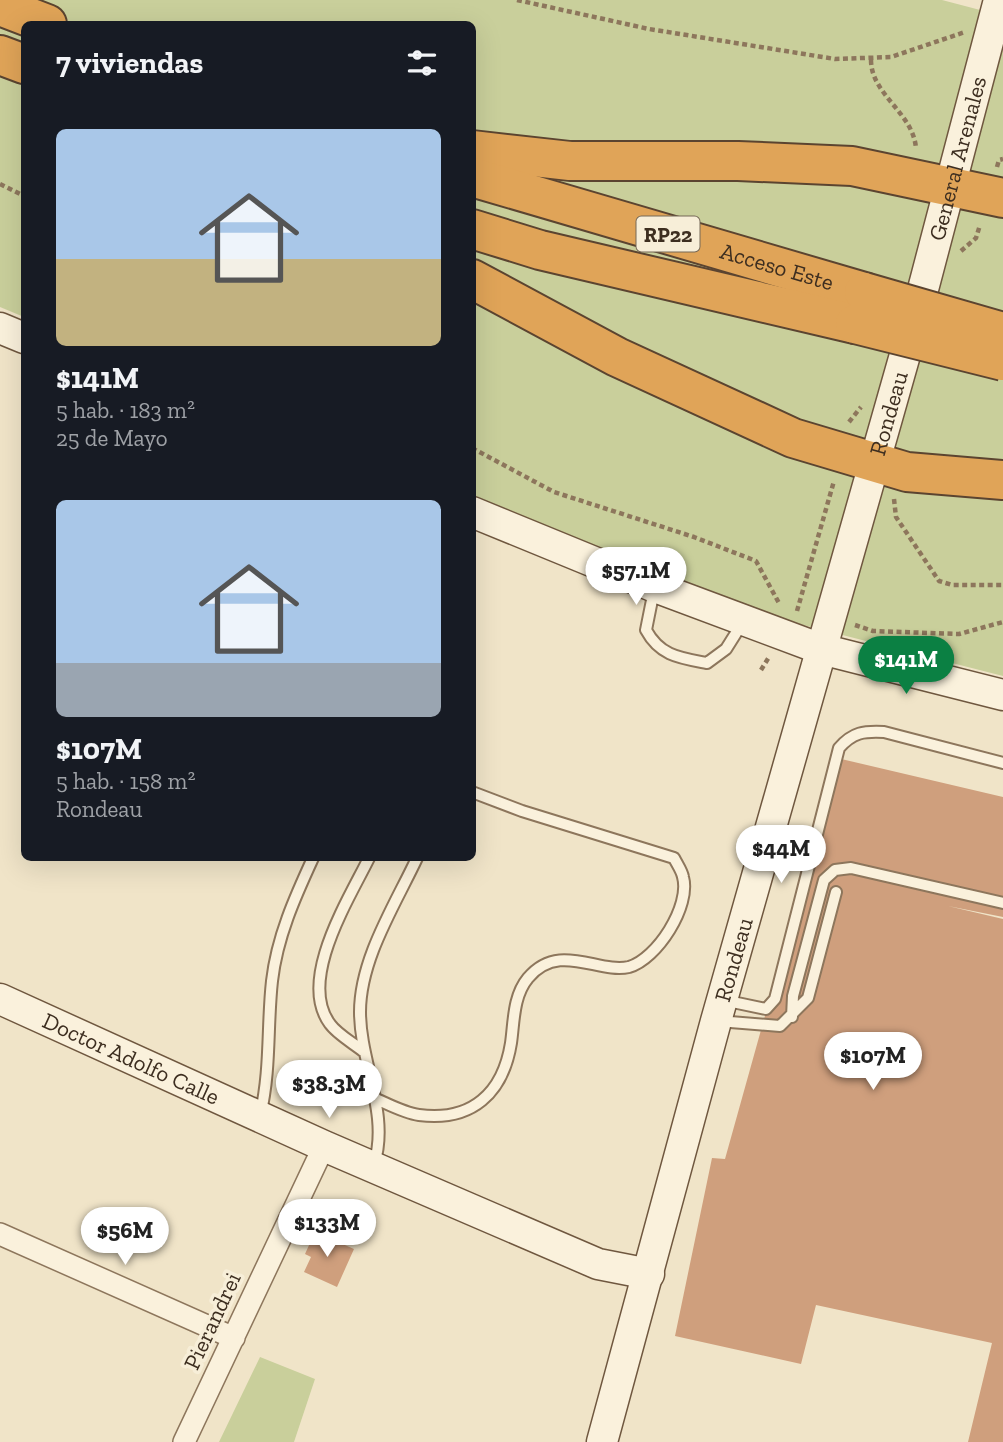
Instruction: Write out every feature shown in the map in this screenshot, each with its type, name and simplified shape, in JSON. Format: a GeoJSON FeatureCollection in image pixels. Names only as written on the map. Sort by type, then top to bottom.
{"type":"FeatureCollection","features":[{"type":"Feature","properties":{"kind":"highway"},"geometry":{"type":"LineString","coordinates":[[0,6],[39,21]]}},
{"type":"Feature","properties":{"kind":"highway"},"geometry":{"type":"LineString","coordinates":[[0,55],[21,64]]}},
{"type":"Feature","properties":{"kind":"highway"},"geometry":{"type":"LineString","coordinates":[[0,60],[21,64]]}},
{"type":"Feature","properties":{"kind":"highway"},"geometry":{"type":"LineString","coordinates":[[476,150],[570,161],[738,161],[852,166],[934,183],[998,183]]}},
{"type":"Feature","properties":{"kind":"highway","name":"Acceso Este"},"geometry":{"type":"LineString","coordinates":[[476,178],[860,308],[1003,361]]}},
{"type":"Feature","properties":{"kind":"highway","name":"Acceso Este"},"geometry":{"type":"LineString","coordinates":[[476,230],[540,250],[1003,332]]}},
{"type":"Feature","properties":{"kind":"highway"},"geometry":{"type":"LineString","coordinates":[[476,281],[617,357],[793,438],[875,463],[1003,480]]}},
{"type":"Feature","properties":{"kind":"main road","name":"General Arenales"},"geometry":{"type":"LineString","coordinates":[[916,316],[934,183],[996,11]]}},
{"type":"Feature","properties":{"kind":"main road","name":"Rondeau"},"geometry":{"type":"LineString","coordinates":[[602,1442],[719,1010],[916,316]]}},
{"type":"Feature","properties":{"kind":"main road"},"geometry":{"type":"LineString","coordinates":[[0,328],[21,337]]}},
{"type":"Feature","properties":{"kind":"main road"},"geometry":{"type":"LineString","coordinates":[[476,516],[655,587],[745,619],[795,618],[821,649],[1003,695]]}},
{"type":"Feature","properties":{"kind":"main road","name":"Doctor Adolfo Calle"},"geometry":{"type":"LineString","coordinates":[[0,999],[324,1146],[598,1264],[649,1274]]}},
{"type":"Feature","properties":{"kind":"street","name":"Pierandrei"},"geometry":{"type":"LineString","coordinates":[[184,1442],[324,1146]]}},
{"type":"Feature","properties":{"kind":"street"},"geometry":{"type":"LineString","coordinates":[[0,1234],[233,1338]]}},
{"type":"Feature","properties":{"kind":"lane"},"geometry":{"type":"LineString","coordinates":[[655,587],[646,630],[654,646],[679,658],[707,663],[726,649],[745,619]]}},
{"type":"Feature","properties":{"kind":"lane"},"geometry":{"type":"LineString","coordinates":[[719,1010],[766,1009],[775,999],[839,748],[849,737],[864,731],[1003,763]]}},
{"type":"Feature","properties":{"kind":"lane"},"geometry":{"type":"LineString","coordinates":[[374,1098],[418,1115],[447,1115],[477,1106],[490,1094],[504,1074],[517,999],[529,977],[548,964],[577,959],[629,967],[647,956],[670,930],[684,902],[684,878],[674,858],[522,811],[476,794]]}},
{"type":"Feature","properties":{"kind":"lane"},"geometry":{"type":"LineString","coordinates":[[260,1117],[267,1085],[272,981],[278,946],[291,904],[312,861]]}},
{"type":"Feature","properties":{"kind":"lane"},"geometry":{"type":"LineString","coordinates":[[363,1051],[330,1024],[320,999],[320,976],[323,957],[368,861]]}},
{"type":"Feature","properties":{"kind":"lane"},"geometry":{"type":"LineString","coordinates":[[373,1167],[378,1152],[374,1098],[372,1076],[363,1051],[360,1009],[366,973],[416,861]]}},
{"type":"Feature","properties":{"kind":"lane"},"geometry":{"type":"LineString","coordinates":[[792,1017],[793,996],[824,880],[835,870],[851,868],[1003,904]]}},
{"type":"Feature","properties":{"kind":"lane"},"geometry":{"type":"LineString","coordinates":[[719,1010],[780,1026],[792,1017],[808,998],[836,892]]}},
{"type":"Feature","properties":{"kind":"path"},"geometry":{"type":"LineString","coordinates":[[517,0],[649,29],[835,59],[871,60],[916,49],[984,22],[996,11]]}},
{"type":"Feature","properties":{"kind":"path"},"geometry":{"type":"LineString","coordinates":[[871,60],[871,75],[915,133],[934,183]]}},
{"type":"Feature","properties":{"kind":"path"},"geometry":{"type":"LineString","coordinates":[[958,253],[976,238],[998,183]]}},
{"type":"Feature","properties":{"kind":"path"},"geometry":{"type":"LineString","coordinates":[[0,184],[21,194]]}},
{"type":"Feature","properties":{"kind":"path"},"geometry":{"type":"LineString","coordinates":[[868,399],[848,423],[875,463],[893,500],[896,516],[939,581],[952,585],[1003,585]]}},
{"type":"Feature","properties":{"kind":"path"},"geometry":{"type":"LineString","coordinates":[[476,450],[554,492],[694,537],[756,561],[779,604],[795,618]]}},
{"type":"Feature","properties":{"kind":"path"},"geometry":{"type":"LineString","coordinates":[[761,670],[795,618],[825,507],[875,463]]}},
{"type":"Feature","properties":{"kind":"path"},"geometry":{"type":"LineString","coordinates":[[849,623],[873,631],[958,634],[1003,622]]}},
{"type":"Feature","properties":{"kind":"green space"},"geometry":{"type":"Polygon","coordinates":[[[0,0],[942,0],[1003,16],[1003,676],[772,617],[476,498],[476,21],[21,21],[21,316],[0,307],[0,0]]]}},
{"type":"Feature","properties":{"kind":"green space"},"geometry":{"type":"Polygon","coordinates":[[[260,1357],[315,1379],[294,1442],[219,1442],[260,1357]]]}},
{"type":"Feature","properties":{"kind":"building"},"geometry":{"type":"Polygon","coordinates":[[[837,758],[1003,797],[1003,917],[948,906],[1003,919],[1003,1442],[968,1442],[992,1343],[816,1305],[801,1364],[675,1336],[712,1158],[725,1159],[837,758]]]}},
{"type":"Feature","properties":{"kind":"building"},"geometry":{"type":"Polygon","coordinates":[[[315,1232],[354,1249],[337,1287],[304,1272],[311,1257],[305,1254],[315,1232]]]}}]}
